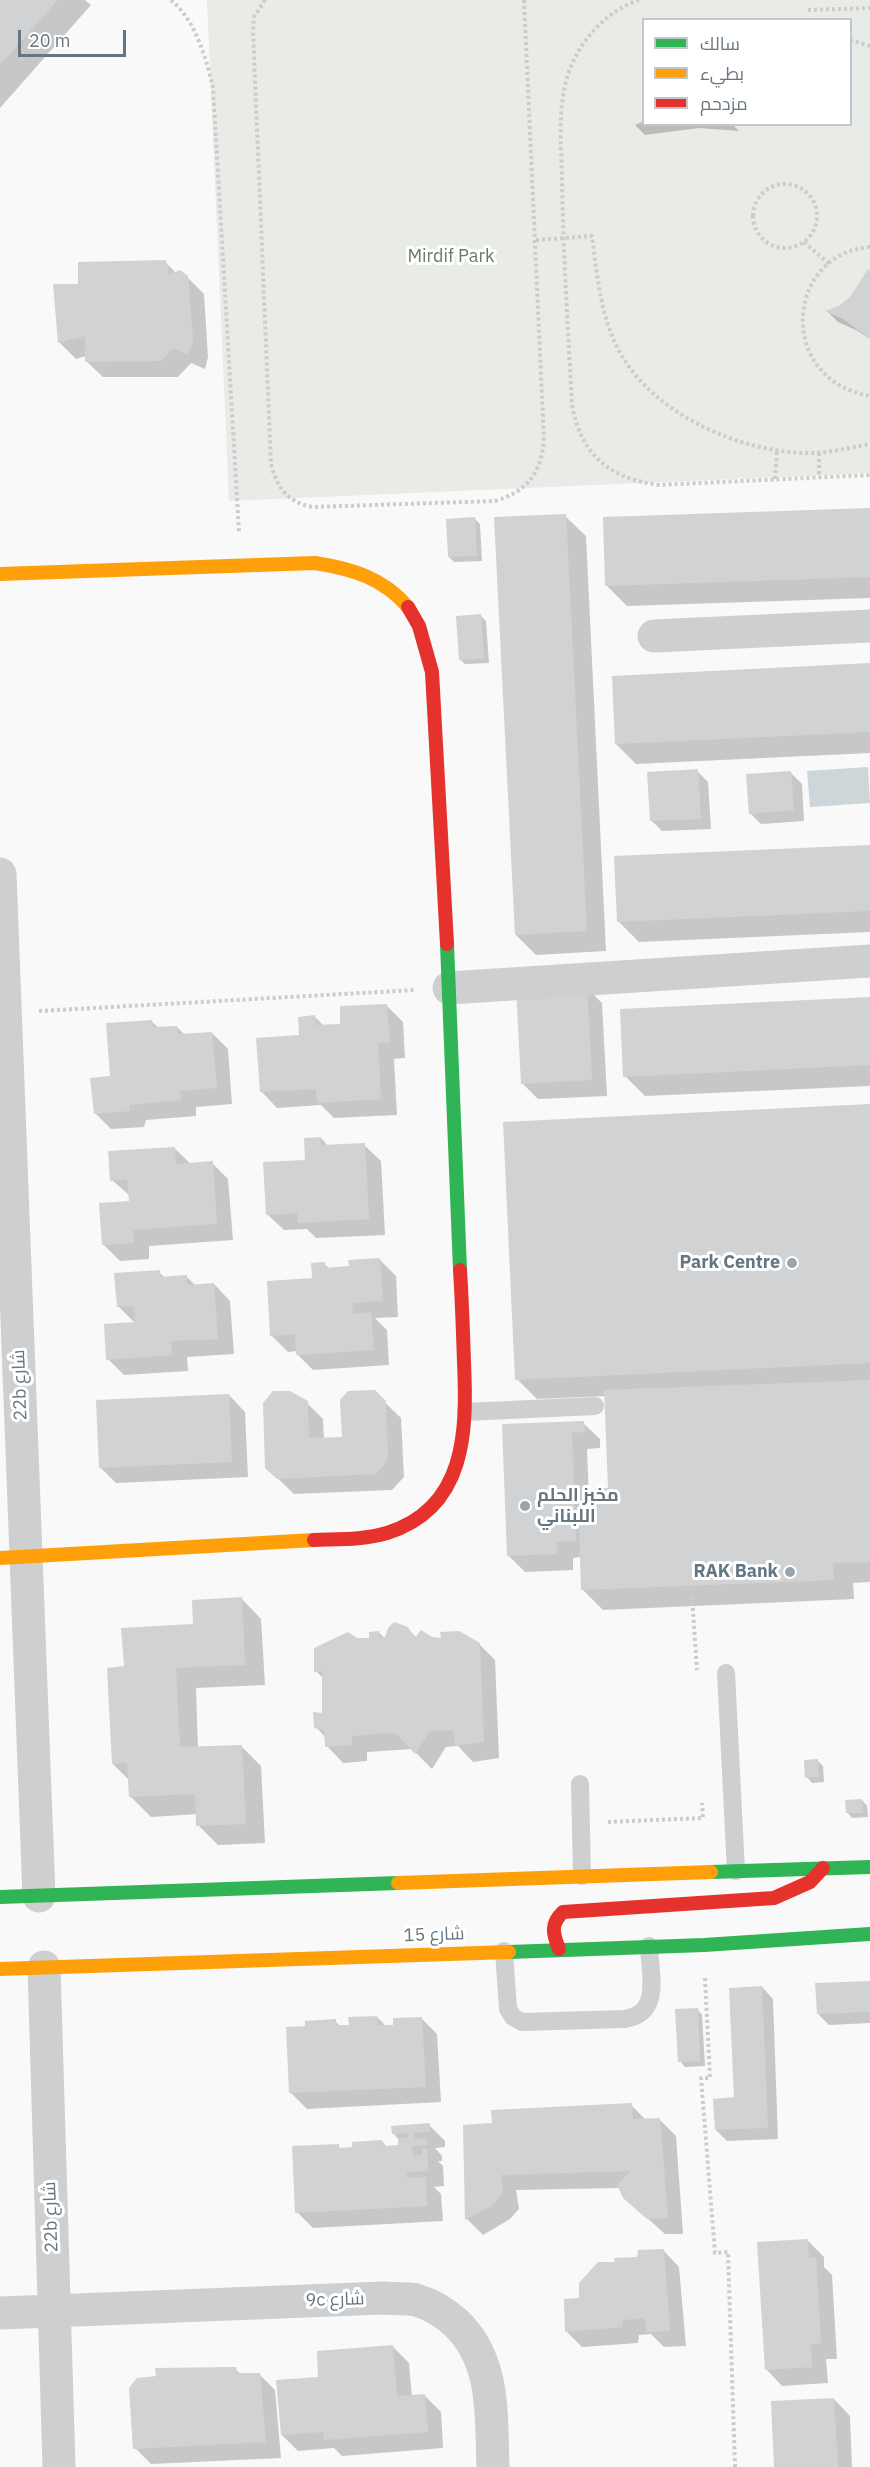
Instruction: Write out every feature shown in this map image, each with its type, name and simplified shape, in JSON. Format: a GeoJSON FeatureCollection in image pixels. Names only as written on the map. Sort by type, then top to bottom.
{"type":"FeatureCollection","features":[{"type":"Feature","properties":{"kind":"street"},"geometry":{"type":"LineString","coordinates":[[0,574],[315,563],[344,566],[372,576],[396,593],[415,616],[428,643],[432,672],[466,1412],[465,1443],[455,1473],[439,1498],[415,1519],[387,1532],[357,1538],[13,1558]]}},
{"type":"Feature","properties":{"kind":"street"},"geometry":{"type":"LineString","coordinates":[[654,636],[870,626]]}},
{"type":"Feature","properties":{"kind":"street","name":"22b شارع"},"geometry":{"type":"LineString","coordinates":[[0,874],[6,1013],[13,1558],[39,1896]]}},
{"type":"Feature","properties":{"kind":"street"},"geometry":{"type":"LineString","coordinates":[[448,988],[870,961]]}},
{"type":"Feature","properties":{"kind":"street"},"geometry":{"type":"LineString","coordinates":[[0,1897],[870,1867]]}},
{"type":"Feature","properties":{"kind":"street"},"geometry":{"type":"LineString","coordinates":[[558,1949],[552,1926],[556,1917],[564,1912],[774,1898],[810,1882],[823,1868]]}},
{"type":"Feature","properties":{"kind":"street","name":"شارع 15"},"geometry":{"type":"LineString","coordinates":[[0,1969],[704,1945],[870,1934]]}},
{"type":"Feature","properties":{"kind":"street","name":"22b شارع"},"geometry":{"type":"LineString","coordinates":[[44,1967],[59,2467]]}},
{"type":"Feature","properties":{"kind":"street","name":"9c شارع"},"geometry":{"type":"LineString","coordinates":[[0,2313],[383,2298],[416,2300],[445,2313],[469,2335],[484,2363],[489,2395],[493,2467]]}},
{"type":"Feature","properties":{"kind":"lane"},"geometry":{"type":"LineString","coordinates":[[466,1412],[595,1406]]}},
{"type":"Feature","properties":{"kind":"lane"},"geometry":{"type":"LineString","coordinates":[[726,1673],[736,1871]]}},
{"type":"Feature","properties":{"kind":"lane"},"geometry":{"type":"LineString","coordinates":[[579,1784],[582,1876]]}},
{"type":"Feature","properties":{"kind":"lane"},"geometry":{"type":"LineString","coordinates":[[504,1951],[508,2009],[513,2017],[522,2022],[613,2019],[634,2017],[644,2013],[650,2004],[649,1946]]}},
{"type":"Feature","properties":{"kind":"path"},"geometry":{"type":"LineString","coordinates":[[171,0],[193,29],[206,58],[213,88],[241,565]]}},
{"type":"Feature","properties":{"kind":"path"},"geometry":{"type":"LineString","coordinates":[[265,0],[254,17],[253,31],[272,464],[274,477],[288,498],[312,507],[495,501],[511,496],[536,474],[542,459],[544,442],[524,0]]}},
{"type":"Feature","properties":{"kind":"path"},"geometry":{"type":"LineString","coordinates":[[639,0],[614,13],[581,47],[570,68],[561,114],[563,238],[573,405],[576,424],[584,442],[596,458],[624,477],[658,485],[870,475]]}},
{"type":"Feature","properties":{"kind":"path"},"geometry":{"type":"LineString","coordinates":[[808,10],[870,8]]}},
{"type":"Feature","properties":{"kind":"path"},"geometry":{"type":"LineString","coordinates":[[852,41],[870,46]]}},
{"type":"Feature","properties":{"kind":"path"},"geometry":{"type":"LineString","coordinates":[[790,184],[802,189],[811,197],[816,209],[817,221],[813,233],[804,242],[793,247],[780,248],[769,244],[760,235],[754,224],[754,211],[758,200],[766,191],[778,185],[790,184]]}},
{"type":"Feature","properties":{"kind":"path"},"geometry":{"type":"LineString","coordinates":[[536,240],[592,236],[600,298],[618,348],[647,387],[684,418],[751,446],[777,451],[819,453],[870,444]]}},
{"type":"Feature","properties":{"kind":"path"},"geometry":{"type":"LineString","coordinates":[[804,242],[829,264]]}},
{"type":"Feature","properties":{"kind":"path"},"geometry":{"type":"LineString","coordinates":[[870,247],[845,254],[829,264],[815,279],[806,297],[802,316],[804,337],[810,356],[837,385],[855,393],[870,396]]}},
{"type":"Feature","properties":{"kind":"path"},"geometry":{"type":"LineString","coordinates":[[775,479],[777,451]]}},
{"type":"Feature","properties":{"kind":"path"},"geometry":{"type":"LineString","coordinates":[[819,453],[819,477]]}},
{"type":"Feature","properties":{"kind":"path"},"geometry":{"type":"LineString","coordinates":[[6,1013],[448,988]]}},
{"type":"Feature","properties":{"kind":"path"},"geometry":{"type":"LineString","coordinates":[[692,1596],[697,1675]]}},
{"type":"Feature","properties":{"kind":"path"},"geometry":{"type":"LineString","coordinates":[[580,1823],[703,1818],[702,1797]]}},
{"type":"Feature","properties":{"kind":"path"},"geometry":{"type":"LineString","coordinates":[[704,1945],[710,2078],[701,2078],[715,2253],[728,2252],[735,2467]]}},
{"type":"Feature","properties":{"kind":"green space","name":"Mirdif Park"},"geometry":{"type":"Polygon","coordinates":[[[207,0],[870,0],[870,473],[229,501],[207,0]]]}},
{"type":"Feature","properties":{"kind":"shaded area"},"geometry":{"type":"Polygon","coordinates":[[[868,767],[870,803],[810,807],[807,771],[868,767]]]}},
{"type":"Feature","properties":{"kind":"building"},"geometry":{"type":"Polygon","coordinates":[[[0,0],[58,0],[0,65],[0,0]]]}},
{"type":"Feature","properties":{"kind":"building"},"geometry":{"type":"Polygon","coordinates":[[[166,260],[169,275],[180,270],[188,276],[193,341],[188,355],[174,348],[161,361],[85,362],[85,336],[58,343],[53,284],[78,284],[78,262],[166,260]]]}},
{"type":"Feature","properties":{"kind":"building"},"geometry":{"type":"Polygon","coordinates":[[[868,269],[870,271],[870,339],[843,319],[825,311],[839,306],[850,297],[868,269]]]}},
{"type":"Feature","properties":{"kind":"building"},"geometry":{"type":"Polygon","coordinates":[[[870,508],[870,577],[605,586],[603,517],[870,508]]]}},
{"type":"Feature","properties":{"kind":"building"},"geometry":{"type":"Polygon","coordinates":[[[566,514],[587,931],[515,935],[494,517],[566,514]]]}},
{"type":"Feature","properties":{"kind":"building"},"geometry":{"type":"Polygon","coordinates":[[[475,517],[477,556],[448,557],[446,519],[475,517]]]}},
{"type":"Feature","properties":{"kind":"building"},"geometry":{"type":"Polygon","coordinates":[[[481,614],[484,659],[459,660],[456,616],[481,614]]]}},
{"type":"Feature","properties":{"kind":"building"},"geometry":{"type":"Polygon","coordinates":[[[870,663],[870,732],[615,744],[612,676],[870,663]]]}},
{"type":"Feature","properties":{"kind":"building"},"geometry":{"type":"Polygon","coordinates":[[[698,769],[701,819],[650,821],[647,772],[698,769]]]}},
{"type":"Feature","properties":{"kind":"building"},"geometry":{"type":"Polygon","coordinates":[[[791,771],[794,810],[749,814],[746,774],[791,771]]]}},
{"type":"Feature","properties":{"kind":"building"},"geometry":{"type":"Polygon","coordinates":[[[870,845],[870,911],[617,922],[614,856],[870,845]]]}},
{"type":"Feature","properties":{"kind":"building"},"geometry":{"type":"Polygon","coordinates":[[[587,985],[592,1080],[521,1084],[516,988],[587,985]]]}},
{"type":"Feature","properties":{"kind":"building"},"geometry":{"type":"Polygon","coordinates":[[[870,997],[870,1065],[623,1077],[620,1009],[870,997]]]}},
{"type":"Feature","properties":{"kind":"building"},"geometry":{"type":"Polygon","coordinates":[[[387,1004],[390,1042],[378,1043],[381,1099],[317,1103],[316,1089],[260,1092],[256,1038],[299,1035],[298,1017],[315,1015],[316,1025],[340,1024],[340,1006],[387,1004]]]}},
{"type":"Feature","properties":{"kind":"building"},"geometry":{"type":"Polygon","coordinates":[[[152,1020],[153,1027],[177,1026],[178,1034],[212,1032],[217,1088],[180,1091],[181,1100],[130,1105],[129,1111],[94,1114],[90,1078],[110,1076],[106,1023],[152,1020]]]}},
{"type":"Feature","properties":{"kind":"building"},"geometry":{"type":"Polygon","coordinates":[[[870,1104],[870,1363],[515,1380],[503,1122],[870,1104]]]}},
{"type":"Feature","properties":{"kind":"building"},"geometry":{"type":"Polygon","coordinates":[[[321,1137],[321,1145],[365,1143],[369,1219],[298,1223],[297,1213],[266,1215],[263,1162],[305,1160],[304,1138],[321,1137]]]}},
{"type":"Feature","properties":{"kind":"building"},"geometry":{"type":"Polygon","coordinates":[[[175,1147],[176,1164],[213,1161],[217,1224],[133,1230],[134,1243],[102,1245],[99,1203],[129,1201],[127,1179],[110,1181],[108,1151],[175,1147]]]}},
{"type":"Feature","properties":{"kind":"building"},"geometry":{"type":"Polygon","coordinates":[[[380,1258],[383,1301],[352,1303],[353,1314],[371,1312],[374,1350],[296,1355],[295,1334],[270,1336],[267,1281],[312,1278],[311,1263],[325,1262],[325,1268],[349,1266],[348,1260],[380,1258]]]}},
{"type":"Feature","properties":{"kind":"building"},"geometry":{"type":"Polygon","coordinates":[[[160,1270],[160,1277],[187,1275],[187,1285],[214,1283],[218,1339],[171,1341],[172,1355],[106,1360],[104,1324],[135,1322],[134,1306],[117,1307],[114,1273],[160,1270]]]}},
{"type":"Feature","properties":{"kind":"building"},"geometry":{"type":"Polygon","coordinates":[[[870,1380],[870,1562],[833,1563],[834,1580],[581,1590],[579,1523],[596,1522],[595,1488],[608,1488],[604,1390],[870,1380]]]}},
{"type":"Feature","properties":{"kind":"building"},"geometry":{"type":"Polygon","coordinates":[[[375,1390],[386,1401],[388,1460],[376,1474],[277,1479],[265,1468],[263,1403],[273,1391],[290,1391],[308,1401],[309,1438],[342,1437],[340,1400],[348,1391],[375,1390]]]}},
{"type":"Feature","properties":{"kind":"building"},"geometry":{"type":"Polygon","coordinates":[[[229,1394],[232,1462],[99,1468],[96,1400],[229,1394]]]}},
{"type":"Feature","properties":{"kind":"building"},"geometry":{"type":"Polygon","coordinates":[[[584,1421],[585,1432],[572,1433],[576,1541],[557,1542],[557,1554],[507,1556],[502,1424],[584,1421]]]}},
{"type":"Feature","properties":{"kind":"building"},"geometry":{"type":"Polygon","coordinates":[[[242,1597],[245,1665],[176,1668],[180,1747],[242,1745],[246,1824],[196,1826],[195,1794],[129,1797],[127,1763],[112,1764],[107,1668],[124,1666],[121,1628],[193,1624],[192,1600],[242,1597]]]}},
{"type":"Feature","properties":{"kind":"building"},"geometry":{"type":"Polygon","coordinates":[[[394,1622],[408,1627],[415,1638],[421,1630],[432,1637],[441,1638],[440,1632],[459,1631],[480,1643],[484,1742],[455,1746],[453,1730],[430,1731],[415,1754],[397,1734],[386,1733],[352,1736],[352,1745],[325,1747],[324,1730],[314,1728],[313,1712],[322,1713],[322,1671],[314,1672],[314,1648],[348,1632],[357,1638],[369,1638],[369,1632],[380,1631],[378,1637],[385,1637],[388,1628],[394,1622]]]}},
{"type":"Feature","properties":{"kind":"building"},"geometry":{"type":"Polygon","coordinates":[[[818,1759],[819,1777],[805,1778],[804,1760],[818,1759]]]}},
{"type":"Feature","properties":{"kind":"building"},"geometry":{"type":"Polygon","coordinates":[[[862,1799],[863,1813],[846,1813],[845,1800],[862,1799]]]}},
{"type":"Feature","properties":{"kind":"building"},"geometry":{"type":"Polygon","coordinates":[[[870,1981],[870,2012],[817,2014],[815,1983],[870,1981]]]}},
{"type":"Feature","properties":{"kind":"building"},"geometry":{"type":"Polygon","coordinates":[[[762,1986],[768,2128],[715,2130],[713,2099],[734,2097],[729,1988],[762,1986]]]}},
{"type":"Feature","properties":{"kind":"building"},"geometry":{"type":"Polygon","coordinates":[[[698,2008],[700,2061],[678,2062],[675,2009],[698,2008]]]}},
{"type":"Feature","properties":{"kind":"building"},"geometry":{"type":"Polygon","coordinates":[[[377,2016],[378,2025],[393,2025],[393,2018],[422,2017],[426,2087],[289,2093],[286,2027],[305,2026],[305,2021],[336,2019],[336,2025],[349,2025],[348,2017],[377,2016]]]}},
{"type":"Feature","properties":{"kind":"building"},"geometry":{"type":"Polygon","coordinates":[[[632,2103],[633,2119],[660,2118],[668,2218],[647,2219],[623,2198],[617,2185],[630,2171],[501,2175],[503,2192],[494,2204],[465,2220],[463,2125],[492,2123],[491,2110],[632,2103]]]}},
{"type":"Feature","properties":{"kind":"building"},"geometry":{"type":"Polygon","coordinates":[[[430,2123],[430,2132],[414,2133],[415,2139],[426,2138],[427,2145],[412,2146],[413,2156],[422,2155],[422,2148],[427,2149],[428,2171],[407,2172],[407,2178],[426,2177],[427,2206],[295,2213],[292,2146],[339,2144],[339,2148],[352,2147],[352,2142],[382,2140],[383,2146],[398,2145],[398,2138],[408,2138],[408,2133],[392,2134],[391,2126],[430,2123]]]}},
{"type":"Feature","properties":{"kind":"building"},"geometry":{"type":"Polygon","coordinates":[[[808,2239],[809,2258],[816,2257],[821,2343],[811,2344],[812,2367],[765,2370],[757,2242],[808,2239]]]}},
{"type":"Feature","properties":{"kind":"building"},"geometry":{"type":"Polygon","coordinates":[[[664,2249],[670,2331],[646,2332],[645,2318],[623,2320],[622,2327],[565,2332],[564,2299],[579,2298],[579,2283],[598,2262],[615,2262],[614,2258],[637,2257],[638,2250],[664,2249]]]}},
{"type":"Feature","properties":{"kind":"building"},"geometry":{"type":"Polygon","coordinates":[[[393,2345],[397,2396],[425,2394],[428,2432],[324,2440],[323,2432],[281,2435],[276,2380],[318,2377],[317,2351],[393,2345]]]}},
{"type":"Feature","properties":{"kind":"building"},"geometry":{"type":"Polygon","coordinates":[[[236,2367],[237,2373],[260,2373],[266,2442],[133,2449],[129,2388],[137,2378],[156,2376],[155,2368],[236,2367]]]}},
{"type":"Feature","properties":{"kind":"building"},"geometry":{"type":"Polygon","coordinates":[[[834,2398],[838,2467],[774,2467],[771,2401],[834,2398]]]}},
{"type":"Feature","properties":{"kind":"traffic: fast"},"geometry":{"type":"LineString","coordinates":[[447,944],[460,1270]]}},
{"type":"Feature","properties":{"kind":"traffic: fast"},"geometry":{"type":"LineString","coordinates":[[711,1872],[870,1867]]}},
{"type":"Feature","properties":{"kind":"traffic: fast"},"geometry":{"type":"LineString","coordinates":[[0,1897],[398,1883]]}},
{"type":"Feature","properties":{"kind":"traffic: fast"},"geometry":{"type":"LineString","coordinates":[[509,1952],[704,1945],[870,1934]]}},
{"type":"Feature","properties":{"kind":"traffic: slow"},"geometry":{"type":"LineString","coordinates":[[0,574],[315,563],[342,568],[366,576],[388,589],[408,607]]}},
{"type":"Feature","properties":{"kind":"traffic: slow"},"geometry":{"type":"LineString","coordinates":[[0,1558],[314,1540]]}},
{"type":"Feature","properties":{"kind":"traffic: slow"},"geometry":{"type":"LineString","coordinates":[[398,1883],[711,1872]]}},
{"type":"Feature","properties":{"kind":"traffic: slow"},"geometry":{"type":"LineString","coordinates":[[0,1969],[509,1952]]}},
{"type":"Feature","properties":{"kind":"traffic: jam"},"geometry":{"type":"LineString","coordinates":[[408,607],[419,626],[432,672],[447,944]]}},
{"type":"Feature","properties":{"kind":"traffic: jam"},"geometry":{"type":"LineString","coordinates":[[314,1540],[360,1538],[387,1533],[413,1521],[433,1505],[447,1486],[457,1464],[464,1414],[460,1270]]}},
{"type":"Feature","properties":{"kind":"traffic: jam"},"geometry":{"type":"LineString","coordinates":[[559,1949],[555,1939],[554,1925],[563,1912],[774,1898],[810,1882],[823,1868]]}},
{"type":"Feature","properties":{"kind":"place","name":"Park Centre"},"geometry":{"type":"Point","coordinates":[792,1263]}},
{"type":"Feature","properties":{"kind":"place","name":"مخبز الحلم اللبناني"},"geometry":{"type":"Point","coordinates":[525,1506]}},
{"type":"Feature","properties":{"kind":"place","name":"RAK Bank"},"geometry":{"type":"Point","coordinates":[790,1572]}}]}
